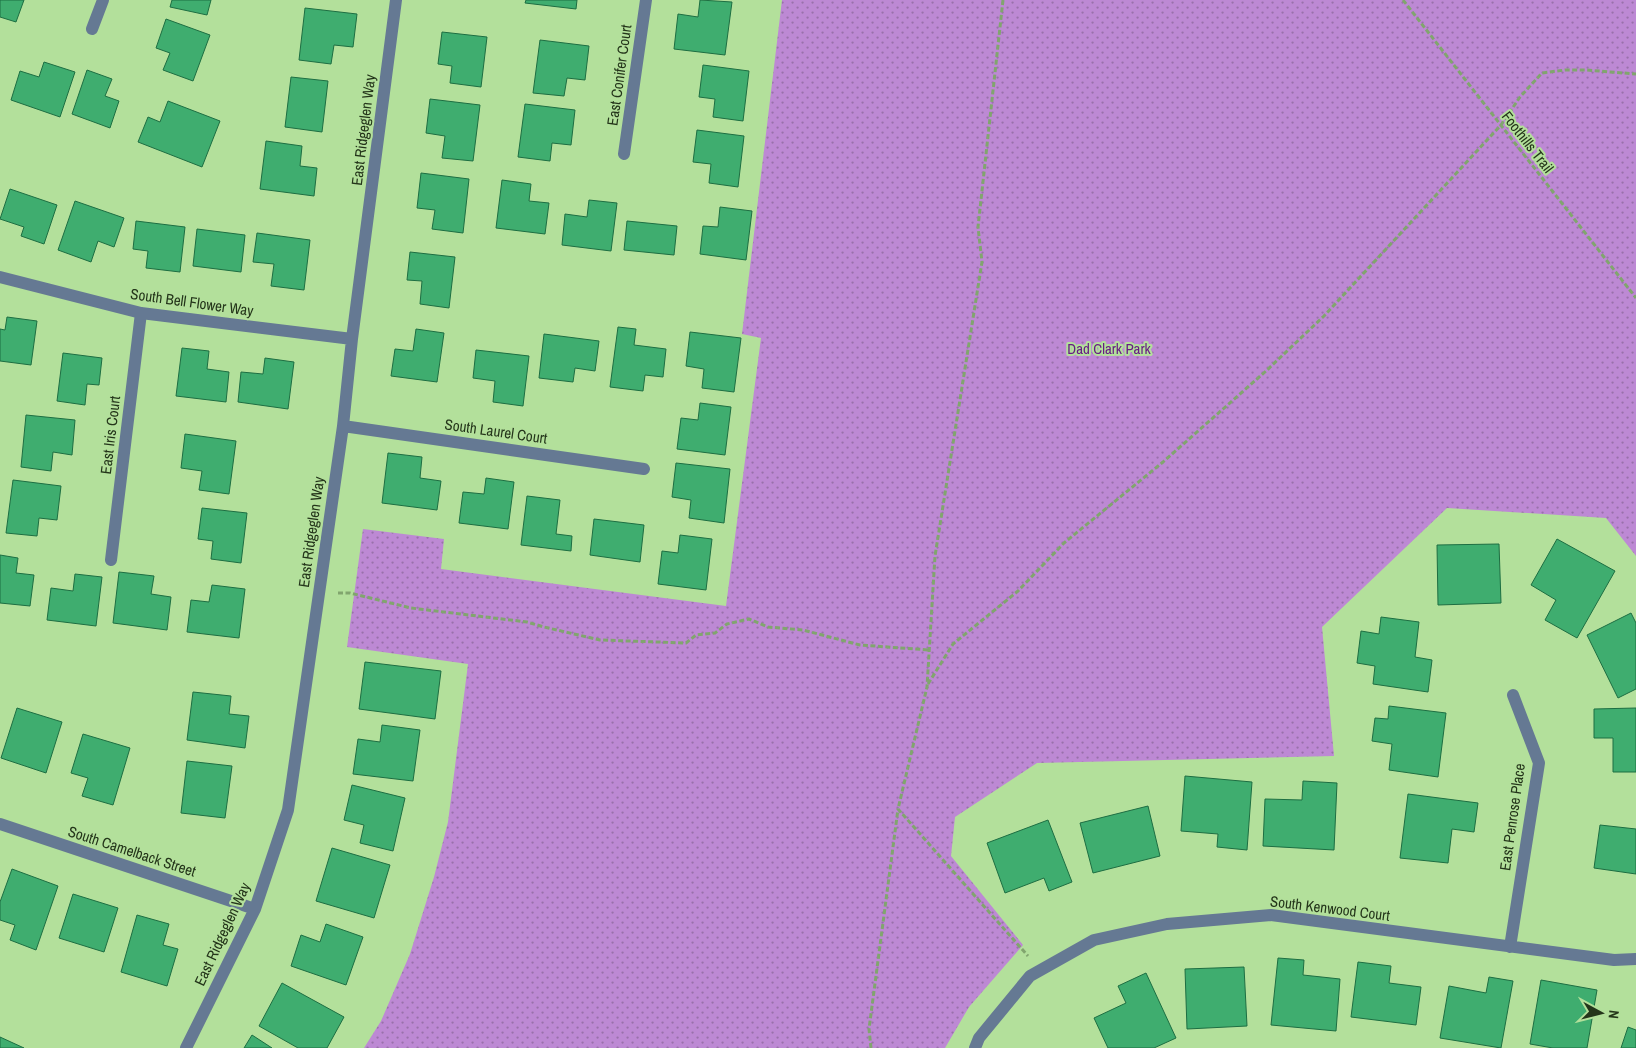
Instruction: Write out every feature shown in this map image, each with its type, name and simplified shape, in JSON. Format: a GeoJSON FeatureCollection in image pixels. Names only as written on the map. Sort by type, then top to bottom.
{"type":"FeatureCollection","features":[{"type":"Feature","properties":{"kind":"street"},"geometry":{"type":"LineString","coordinates":[[92,29],[104,0]]}},
{"type":"Feature","properties":{"kind":"street","name":"East Ridgeglen Way"},"geometry":{"type":"LineString","coordinates":[[186,1048],[255,909],[288,810],[343,426],[352,339],[396,0]]}},
{"type":"Feature","properties":{"kind":"street","name":"East Conifer Court"},"geometry":{"type":"LineString","coordinates":[[624,154],[646,0]]}},
{"type":"Feature","properties":{"kind":"street","name":"South Bell Flower Way"},"geometry":{"type":"LineString","coordinates":[[0,277],[141,313],[352,339]]}},
{"type":"Feature","properties":{"kind":"street","name":"East Iris Court"},"geometry":{"type":"LineString","coordinates":[[111,560],[141,313]]}},
{"type":"Feature","properties":{"kind":"street","name":"South Laurel Court"},"geometry":{"type":"LineString","coordinates":[[343,426],[644,469]]}},
{"type":"Feature","properties":{"kind":"street","name":"East Penrose Place"},"geometry":{"type":"LineString","coordinates":[[1510,947],[1538,763],[1513,694]]}},
{"type":"Feature","properties":{"kind":"street","name":"South Camelback Street"},"geometry":{"type":"LineString","coordinates":[[0,824],[255,909]]}},
{"type":"Feature","properties":{"kind":"street","name":"South Kenwood Court"},"geometry":{"type":"LineString","coordinates":[[975,1048],[979,1038],[1030,976],[1094,940],[1167,924],[1271,915],[1614,960],[1636,959]]}},
{"type":"Feature","properties":{"kind":"path"},"geometry":{"type":"LineString","coordinates":[[871,1048],[869,1029],[898,808],[926,687],[936,556],[982,262],[978,227],[993,105],[1003,0]]}},
{"type":"Feature","properties":{"kind":"path","name":"Foothills Trail"},"geometry":{"type":"LineString","coordinates":[[1403,0],[1636,298]]}},
{"type":"Feature","properties":{"kind":"path"},"geometry":{"type":"LineString","coordinates":[[926,687],[953,644],[1018,591],[1064,543],[1163,462],[1266,371],[1324,316],[1501,125],[1520,97],[1542,73],[1586,70],[1636,74]]}},
{"type":"Feature","properties":{"kind":"path"},"geometry":{"type":"LineString","coordinates":[[319,593],[350,593],[411,608],[527,622],[600,640],[686,643],[696,635],[715,633],[727,624],[750,619],[768,627],[803,630],[860,645],[929,650]]}},
{"type":"Feature","properties":{"kind":"path"},"geometry":{"type":"LineString","coordinates":[[898,808],[1041,970]]}},
{"type":"Feature","properties":{"kind":"green space","name":"Dad Clark Park"},"geometry":{"type":"Polygon","coordinates":[[[782,0],[1636,0],[1636,556],[1606,518],[1447,508],[1322,627],[1334,756],[1037,763],[955,817],[951,856],[1023,945],[969,1007],[945,1048],[364,1048],[381,1021],[410,954],[434,877],[448,822],[468,664],[347,647],[363,529],[444,539],[441,569],[726,606],[761,338],[742,334],[782,0]]]}},
{"type":"Feature","properties":{"kind":"building"},"geometry":{"type":"Polygon","coordinates":[[[0,0],[24,0],[16,22],[0,17],[0,0]]]}},
{"type":"Feature","properties":{"kind":"building"},"geometry":{"type":"Polygon","coordinates":[[[172,0],[211,0],[207,15],[170,7],[172,0]]]}},
{"type":"Feature","properties":{"kind":"building"},"geometry":{"type":"Polygon","coordinates":[[[526,0],[577,0],[576,9],[525,3],[526,0]]]}},
{"type":"Feature","properties":{"kind":"building"},"geometry":{"type":"Polygon","coordinates":[[[700,0],[732,2],[725,55],[674,49],[678,14],[698,17],[700,0]]]}},
{"type":"Feature","properties":{"kind":"building"},"geometry":{"type":"Polygon","coordinates":[[[305,8],[357,14],[353,47],[334,45],[331,64],[299,60],[305,8]]]}},
{"type":"Feature","properties":{"kind":"building"},"geometry":{"type":"Polygon","coordinates":[[[166,19],[210,35],[193,81],[163,70],[170,53],[156,48],[166,19]]]}},
{"type":"Feature","properties":{"kind":"building"},"geometry":{"type":"Polygon","coordinates":[[[442,32],[487,37],[481,87],[450,83],[452,66],[438,64],[442,32]]]}},
{"type":"Feature","properties":{"kind":"building"},"geometry":{"type":"Polygon","coordinates":[[[540,40],[589,46],[585,80],[567,78],[564,96],[533,93],[540,40]]]}},
{"type":"Feature","properties":{"kind":"building"},"geometry":{"type":"Polygon","coordinates":[[[44,62],[75,72],[60,117],[11,100],[20,71],[39,77],[44,62]]]}},
{"type":"Feature","properties":{"kind":"building"},"geometry":{"type":"Polygon","coordinates":[[[703,65],[749,71],[743,121],[713,117],[715,99],[699,97],[703,65]]]}},
{"type":"Feature","properties":{"kind":"building"},"geometry":{"type":"Polygon","coordinates":[[[87,70],[112,79],[105,96],[119,101],[110,128],[72,114],[87,70]]]}},
{"type":"Feature","properties":{"kind":"building"},"geometry":{"type":"Polygon","coordinates":[[[291,77],[328,81],[322,132],[285,127],[291,77]]]}},
{"type":"Feature","properties":{"kind":"building"},"geometry":{"type":"Polygon","coordinates":[[[430,99],[480,105],[473,161],[442,158],[445,136],[426,133],[430,99]]]}},
{"type":"Feature","properties":{"kind":"building"},"geometry":{"type":"Polygon","coordinates":[[[168,101],[220,121],[202,167],[138,142],[148,117],[160,122],[168,101]]]}},
{"type":"Feature","properties":{"kind":"building"},"geometry":{"type":"Polygon","coordinates":[[[525,104],[575,110],[571,145],[552,143],[550,161],[518,157],[525,104]]]}},
{"type":"Feature","properties":{"kind":"building"},"geometry":{"type":"Polygon","coordinates":[[[697,130],[744,136],[738,187],[709,183],[711,164],[693,162],[697,130]]]}},
{"type":"Feature","properties":{"kind":"building"},"geometry":{"type":"Polygon","coordinates":[[[266,141],[302,146],[300,166],[317,168],[314,196],[260,189],[266,141]]]}},
{"type":"Feature","properties":{"kind":"building"},"geometry":{"type":"Polygon","coordinates":[[[421,173],[469,179],[463,233],[432,229],[435,210],[417,208],[421,173]]]}},
{"type":"Feature","properties":{"kind":"building"},"geometry":{"type":"Polygon","coordinates":[[[502,180],[531,184],[529,201],[549,203],[545,234],[496,228],[502,180]]]}},
{"type":"Feature","properties":{"kind":"building"},"geometry":{"type":"Polygon","coordinates":[[[10,189],[57,205],[44,244],[21,236],[24,227],[0,219],[10,189]]]}},
{"type":"Feature","properties":{"kind":"building"},"geometry":{"type":"Polygon","coordinates":[[[589,200],[617,203],[611,251],[562,245],[565,214],[587,217],[589,200]]]}},
{"type":"Feature","properties":{"kind":"building"},"geometry":{"type":"Polygon","coordinates":[[[75,201],[124,218],[114,247],[98,241],[91,262],[58,250],[75,201]]]}},
{"type":"Feature","properties":{"kind":"building"},"geometry":{"type":"Polygon","coordinates":[[[720,207],[752,211],[746,260],[700,254],[703,226],[718,227],[720,207]]]}},
{"type":"Feature","properties":{"kind":"building"},"geometry":{"type":"Polygon","coordinates":[[[136,221],[185,227],[180,272],[146,268],[148,251],[133,249],[136,221]]]}},
{"type":"Feature","properties":{"kind":"building"},"geometry":{"type":"Polygon","coordinates":[[[627,221],[677,226],[674,255],[624,250],[627,221]]]}},
{"type":"Feature","properties":{"kind":"building"},"geometry":{"type":"Polygon","coordinates":[[[197,229],[245,235],[241,272],[193,266],[197,229]]]}},
{"type":"Feature","properties":{"kind":"building"},"geometry":{"type":"Polygon","coordinates":[[[257,233],[310,240],[304,290],[271,286],[274,264],[253,262],[257,233]]]}},
{"type":"Feature","properties":{"kind":"building"},"geometry":{"type":"Polygon","coordinates":[[[410,252],[455,257],[449,308],[420,304],[422,281],[407,280],[410,252]]]}},
{"type":"Feature","properties":{"kind":"building"},"geometry":{"type":"Polygon","coordinates":[[[7,317],[37,321],[31,365],[0,361],[0,329],[5,330],[7,317]]]}},
{"type":"Feature","properties":{"kind":"building"},"geometry":{"type":"Polygon","coordinates":[[[618,327],[636,329],[634,345],[666,349],[663,377],[645,375],[643,391],[610,387],[618,327]]]}},
{"type":"Feature","properties":{"kind":"building"},"geometry":{"type":"Polygon","coordinates":[[[416,329],[444,333],[437,382],[391,376],[395,349],[413,351],[416,329]]]}},
{"type":"Feature","properties":{"kind":"building"},"geometry":{"type":"Polygon","coordinates":[[[690,332],[741,338],[734,392],[702,388],[704,369],[686,366],[690,332]]]}},
{"type":"Feature","properties":{"kind":"building"},"geometry":{"type":"Polygon","coordinates":[[[544,334],[599,341],[595,371],[575,368],[573,382],[539,378],[544,334]]]}},
{"type":"Feature","properties":{"kind":"building"},"geometry":{"type":"Polygon","coordinates":[[[182,348],[209,351],[207,369],[229,372],[226,402],[176,396],[182,348]]]}},
{"type":"Feature","properties":{"kind":"building"},"geometry":{"type":"Polygon","coordinates":[[[476,350],[529,356],[523,406],[493,402],[495,381],[473,378],[476,350]]]}},
{"type":"Feature","properties":{"kind":"building"},"geometry":{"type":"Polygon","coordinates":[[[63,353],[102,358],[99,385],[87,384],[85,405],[57,401],[63,353]]]}},
{"type":"Feature","properties":{"kind":"building"},"geometry":{"type":"Polygon","coordinates":[[[265,358],[294,362],[288,409],[238,402],[241,372],[263,374],[265,358]]]}},
{"type":"Feature","properties":{"kind":"building"},"geometry":{"type":"Polygon","coordinates":[[[700,403],[731,407],[725,455],[677,449],[681,418],[698,420],[700,403]]]}},
{"type":"Feature","properties":{"kind":"building"},"geometry":{"type":"Polygon","coordinates":[[[26,415],[75,420],[72,455],[53,452],[51,471],[21,467],[26,415]]]}},
{"type":"Feature","properties":{"kind":"building"},"geometry":{"type":"Polygon","coordinates":[[[185,434],[236,441],[229,494],[199,490],[202,471],[181,468],[185,434]]]}},
{"type":"Feature","properties":{"kind":"building"},"geometry":{"type":"Polygon","coordinates":[[[388,453],[422,457],[420,478],[441,481],[437,510],[382,503],[388,453]]]}},
{"type":"Feature","properties":{"kind":"building"},"geometry":{"type":"Polygon","coordinates":[[[676,463],[730,469],[724,523],[689,518],[691,500],[672,497],[676,463]]]}},
{"type":"Feature","properties":{"kind":"building"},"geometry":{"type":"Polygon","coordinates":[[[486,478],[514,482],[508,529],[459,523],[463,492],[484,494],[486,478]]]}},
{"type":"Feature","properties":{"kind":"building"},"geometry":{"type":"Polygon","coordinates":[[[13,480],[61,486],[57,520],[39,518],[37,536],[6,533],[13,480]]]}},
{"type":"Feature","properties":{"kind":"building"},"geometry":{"type":"Polygon","coordinates":[[[527,496],[560,500],[556,534],[572,536],[571,551],[521,545],[527,496]]]}},
{"type":"Feature","properties":{"kind":"building"},"geometry":{"type":"Polygon","coordinates":[[[202,508],[247,513],[241,563],[211,559],[213,541],[198,539],[202,508]]]}},
{"type":"Feature","properties":{"kind":"building"},"geometry":{"type":"Polygon","coordinates":[[[594,519],[644,525],[640,562],[590,555],[594,519]]]}},
{"type":"Feature","properties":{"kind":"building"},"geometry":{"type":"Polygon","coordinates":[[[680,535],[712,539],[706,590],[658,584],[662,551],[678,553],[680,535]]]}},
{"type":"Feature","properties":{"kind":"building"},"geometry":{"type":"Polygon","coordinates":[[[1557,539],[1615,571],[1577,638],[1545,620],[1556,600],[1531,585],[1557,539]]]}},
{"type":"Feature","properties":{"kind":"building"},"geometry":{"type":"Polygon","coordinates":[[[1499,544],[1501,603],[1438,605],[1437,545],[1499,544]]]}},
{"type":"Feature","properties":{"kind":"building"},"geometry":{"type":"Polygon","coordinates":[[[0,555],[18,558],[16,573],[34,575],[30,606],[0,603],[0,555]]]}},
{"type":"Feature","properties":{"kind":"building"},"geometry":{"type":"Polygon","coordinates":[[[119,572],[154,576],[151,594],[171,597],[167,630],[113,623],[119,572]]]}},
{"type":"Feature","properties":{"kind":"building"},"geometry":{"type":"Polygon","coordinates":[[[75,574],[102,577],[96,626],[47,620],[51,588],[73,591],[75,574]]]}},
{"type":"Feature","properties":{"kind":"building"},"geometry":{"type":"Polygon","coordinates":[[[212,585],[245,589],[239,638],[187,632],[191,600],[209,602],[212,585]]]}},
{"type":"Feature","properties":{"kind":"building"},"geometry":{"type":"Polygon","coordinates":[[[1631,613],[1636,623],[1636,689],[1618,698],[1587,635],[1631,613]]]}},
{"type":"Feature","properties":{"kind":"building"},"geometry":{"type":"Polygon","coordinates":[[[1381,617],[1419,622],[1415,657],[1432,660],[1428,692],[1373,684],[1375,666],[1357,663],[1361,631],[1379,634],[1381,617]]]}},
{"type":"Feature","properties":{"kind":"building"},"geometry":{"type":"Polygon","coordinates":[[[365,662],[441,671],[435,719],[359,709],[365,662]]]}},
{"type":"Feature","properties":{"kind":"building"},"geometry":{"type":"Polygon","coordinates":[[[193,692],[231,696],[229,714],[249,716],[245,748],[187,740],[193,692]]]}},
{"type":"Feature","properties":{"kind":"building"},"geometry":{"type":"Polygon","coordinates":[[[1389,706],[1446,713],[1438,777],[1389,770],[1392,744],[1372,741],[1375,718],[1388,719],[1389,706]]]}},
{"type":"Feature","properties":{"kind":"building"},"geometry":{"type":"Polygon","coordinates":[[[17,708],[62,722],[46,773],[1,758],[17,708]]]}},
{"type":"Feature","properties":{"kind":"building"},"geometry":{"type":"Polygon","coordinates":[[[1636,708],[1636,772],[1613,772],[1613,738],[1594,738],[1594,709],[1636,708]]]}},
{"type":"Feature","properties":{"kind":"building"},"geometry":{"type":"Polygon","coordinates":[[[382,725],[420,730],[413,781],[353,774],[358,739],[380,742],[382,725]]]}},
{"type":"Feature","properties":{"kind":"building"},"geometry":{"type":"Polygon","coordinates":[[[83,734],[130,748],[113,805],[82,796],[88,778],[71,773],[83,734]]]}},
{"type":"Feature","properties":{"kind":"building"},"geometry":{"type":"Polygon","coordinates":[[[187,761],[232,766],[225,818],[181,813],[187,761]]]}},
{"type":"Feature","properties":{"kind":"building"},"geometry":{"type":"Polygon","coordinates":[[[1185,776],[1252,782],[1247,850],[1217,847],[1218,834],[1181,831],[1185,776]]]}},
{"type":"Feature","properties":{"kind":"building"},"geometry":{"type":"Polygon","coordinates":[[[1303,781],[1337,783],[1334,850],[1263,846],[1265,799],[1302,800],[1303,781]]]}},
{"type":"Feature","properties":{"kind":"building"},"geometry":{"type":"Polygon","coordinates":[[[352,785],[405,798],[393,851],[360,843],[364,825],[344,820],[352,785]]]}},
{"type":"Feature","properties":{"kind":"building"},"geometry":{"type":"Polygon","coordinates":[[[1408,794],[1478,803],[1474,832],[1452,829],[1448,863],[1400,858],[1408,794]]]}},
{"type":"Feature","properties":{"kind":"building"},"geometry":{"type":"Polygon","coordinates":[[[1148,806],[1160,856],[1093,873],[1080,823],[1148,806]]]}},
{"type":"Feature","properties":{"kind":"building"},"geometry":{"type":"Polygon","coordinates":[[[1048,820],[1072,882],[1049,891],[1044,878],[1005,893],[987,843],[1048,820]]]}},
{"type":"Feature","properties":{"kind":"building"},"geometry":{"type":"Polygon","coordinates":[[[1600,825],[1636,829],[1636,874],[1594,868],[1600,825]]]}},
{"type":"Feature","properties":{"kind":"building"},"geometry":{"type":"Polygon","coordinates":[[[332,848],[390,865],[374,918],[316,901],[332,848]]]}},
{"type":"Feature","properties":{"kind":"building"},"geometry":{"type":"Polygon","coordinates":[[[12,869],[58,886],[36,950],[10,940],[15,925],[0,920],[0,902],[12,869]]]}},
{"type":"Feature","properties":{"kind":"building"},"geometry":{"type":"Polygon","coordinates":[[[73,894],[118,908],[104,952],[59,938],[73,894]]]}},
{"type":"Feature","properties":{"kind":"building"},"geometry":{"type":"Polygon","coordinates":[[[137,915],[169,924],[163,945],[178,949],[167,986],[121,972],[137,915]]]}},
{"type":"Feature","properties":{"kind":"building"},"geometry":{"type":"Polygon","coordinates":[[[326,924],[363,937],[346,985],[291,966],[301,935],[320,942],[326,924]]]}},
{"type":"Feature","properties":{"kind":"building"},"geometry":{"type":"Polygon","coordinates":[[[1278,958],[1304,960],[1303,975],[1340,979],[1336,1031],[1271,1025],[1278,958]]]}},
{"type":"Feature","properties":{"kind":"building"},"geometry":{"type":"Polygon","coordinates":[[[1358,962],[1391,966],[1389,983],[1421,987],[1416,1025],[1351,1017],[1358,962]]]}},
{"type":"Feature","properties":{"kind":"building"},"geometry":{"type":"Polygon","coordinates":[[[1244,967],[1247,1026],[1187,1029],[1185,969],[1244,967]]]}},
{"type":"Feature","properties":{"kind":"building"},"geometry":{"type":"Polygon","coordinates":[[[1146,973],[1176,1038],[1154,1048],[1108,1048],[1094,1018],[1126,1003],[1118,986],[1146,973]]]}},
{"type":"Feature","properties":{"kind":"building"},"geometry":{"type":"Polygon","coordinates":[[[1489,977],[1513,981],[1501,1048],[1440,1038],[1449,986],[1486,993],[1489,977]]]}},
{"type":"Feature","properties":{"kind":"building"},"geometry":{"type":"Polygon","coordinates":[[[1541,980],[1597,990],[1587,1048],[1553,1048],[1530,1044],[1541,980]]]}},
{"type":"Feature","properties":{"kind":"building"},"geometry":{"type":"Polygon","coordinates":[[[282,983],[344,1017],[327,1048],[298,1048],[259,1026],[282,983]]]}},
{"type":"Feature","properties":{"kind":"building"},"geometry":{"type":"Polygon","coordinates":[[[1628,1027],[1636,1030],[1636,1048],[1621,1048],[1628,1027]]]}},
{"type":"Feature","properties":{"kind":"building"},"geometry":{"type":"Polygon","coordinates":[[[252,1035],[272,1048],[244,1048],[252,1035]]]}},
{"type":"Feature","properties":{"kind":"building"},"geometry":{"type":"Polygon","coordinates":[[[0,1037],[24,1048],[0,1048],[0,1037]]]}}]}
